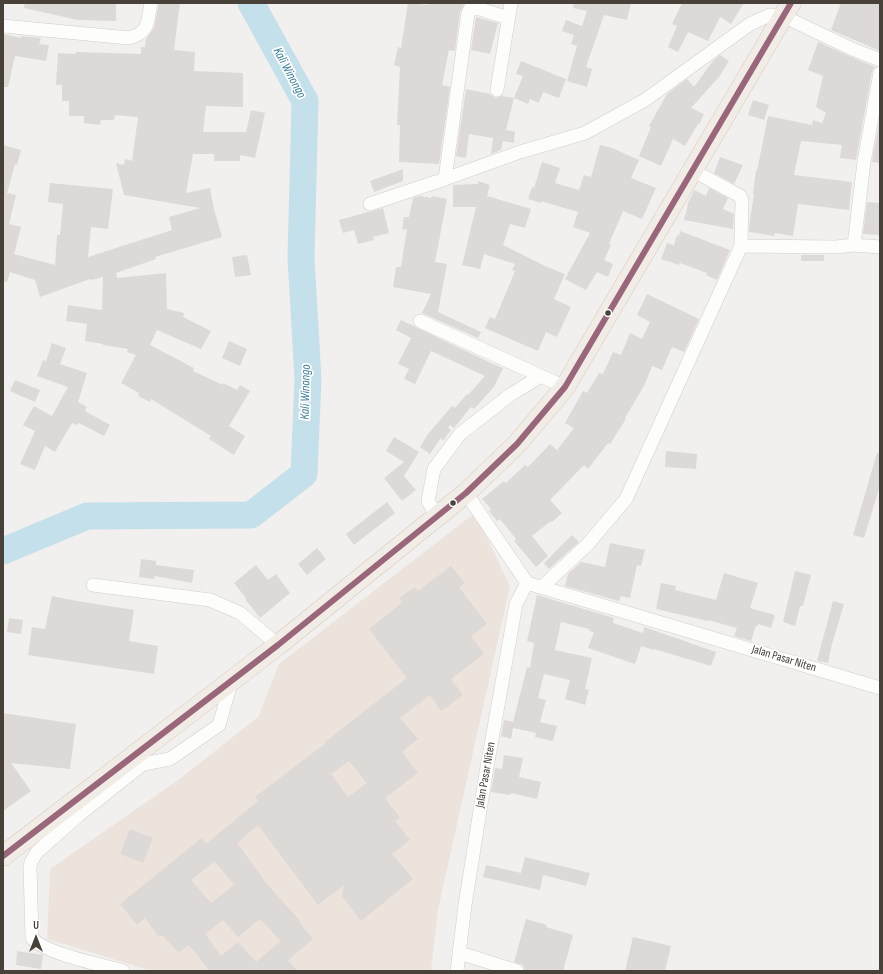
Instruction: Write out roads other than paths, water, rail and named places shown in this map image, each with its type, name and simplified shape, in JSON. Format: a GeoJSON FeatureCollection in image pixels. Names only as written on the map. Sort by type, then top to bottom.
{"type":"FeatureCollection","features":[{"type":"Feature","properties":{"kind":"main road"},"geometry":{"type":"LineString","coordinates":[[3,856],[140,759],[232,680],[278,645],[466,493],[517,444],[565,386],[787,10]]}},
{"type":"Feature","properties":{"kind":"street"},"geometry":{"type":"LineString","coordinates":[[3,26],[129,38],[139,35],[146,28],[151,3]]}},
{"type":"Feature","properties":{"kind":"street"},"geometry":{"type":"LineString","coordinates":[[497,90],[511,3]]}},
{"type":"Feature","properties":{"kind":"street"},"geometry":{"type":"LineString","coordinates":[[445,179],[468,13],[470,9],[480,9],[508,18]]}},
{"type":"Feature","properties":{"kind":"street"},"geometry":{"type":"LineString","coordinates":[[370,204],[520,152],[585,133],[646,100],[750,24],[770,15],[787,10],[852,49],[880,60]]}},
{"type":"Feature","properties":{"kind":"street"},"geometry":{"type":"LineString","coordinates":[[854,245],[866,155],[880,73]]}},
{"type":"Feature","properties":{"kind":"street"},"geometry":{"type":"LineString","coordinates":[[542,587],[587,545],[626,499],[741,246],[742,201],[740,196],[692,170]]}},
{"type":"Feature","properties":{"kind":"street"},"geometry":{"type":"LineString","coordinates":[[741,246],[836,247],[854,245],[880,247]]}},
{"type":"Feature","properties":{"kind":"street"},"geometry":{"type":"LineString","coordinates":[[420,321],[565,386]]}},
{"type":"Feature","properties":{"kind":"street"},"geometry":{"type":"LineString","coordinates":[[437,517],[428,501],[434,469],[460,434],[510,395],[541,376]]}},
{"type":"Feature","properties":{"kind":"street"},"geometry":{"type":"LineString","coordinates":[[466,493],[527,583]]}},
{"type":"Feature","properties":{"kind":"street","name":"Jalan Pasar Niten"},"geometry":{"type":"LineString","coordinates":[[457,971],[465,905],[486,773],[516,604],[527,583],[880,688]]}},
{"type":"Feature","properties":{"kind":"street"},"geometry":{"type":"LineString","coordinates":[[93,585],[210,600],[240,613],[278,645]]}},
{"type":"Feature","properties":{"kind":"street"},"geometry":{"type":"LineString","coordinates":[[123,971],[50,950],[35,942],[32,938],[31,862],[37,852],[140,759],[170,759],[219,725],[232,680]]}},
{"type":"Feature","properties":{"kind":"street"},"geometry":{"type":"LineString","coordinates":[[460,953],[517,971]]}},
{"type":"Feature","properties":{"kind":"waterway","name":"Kali Winongo"},"geometry":{"type":"LineString","coordinates":[[3,551],[87,516],[251,515],[304,474],[308,379],[301,258],[305,101],[251,3]]}}]}
